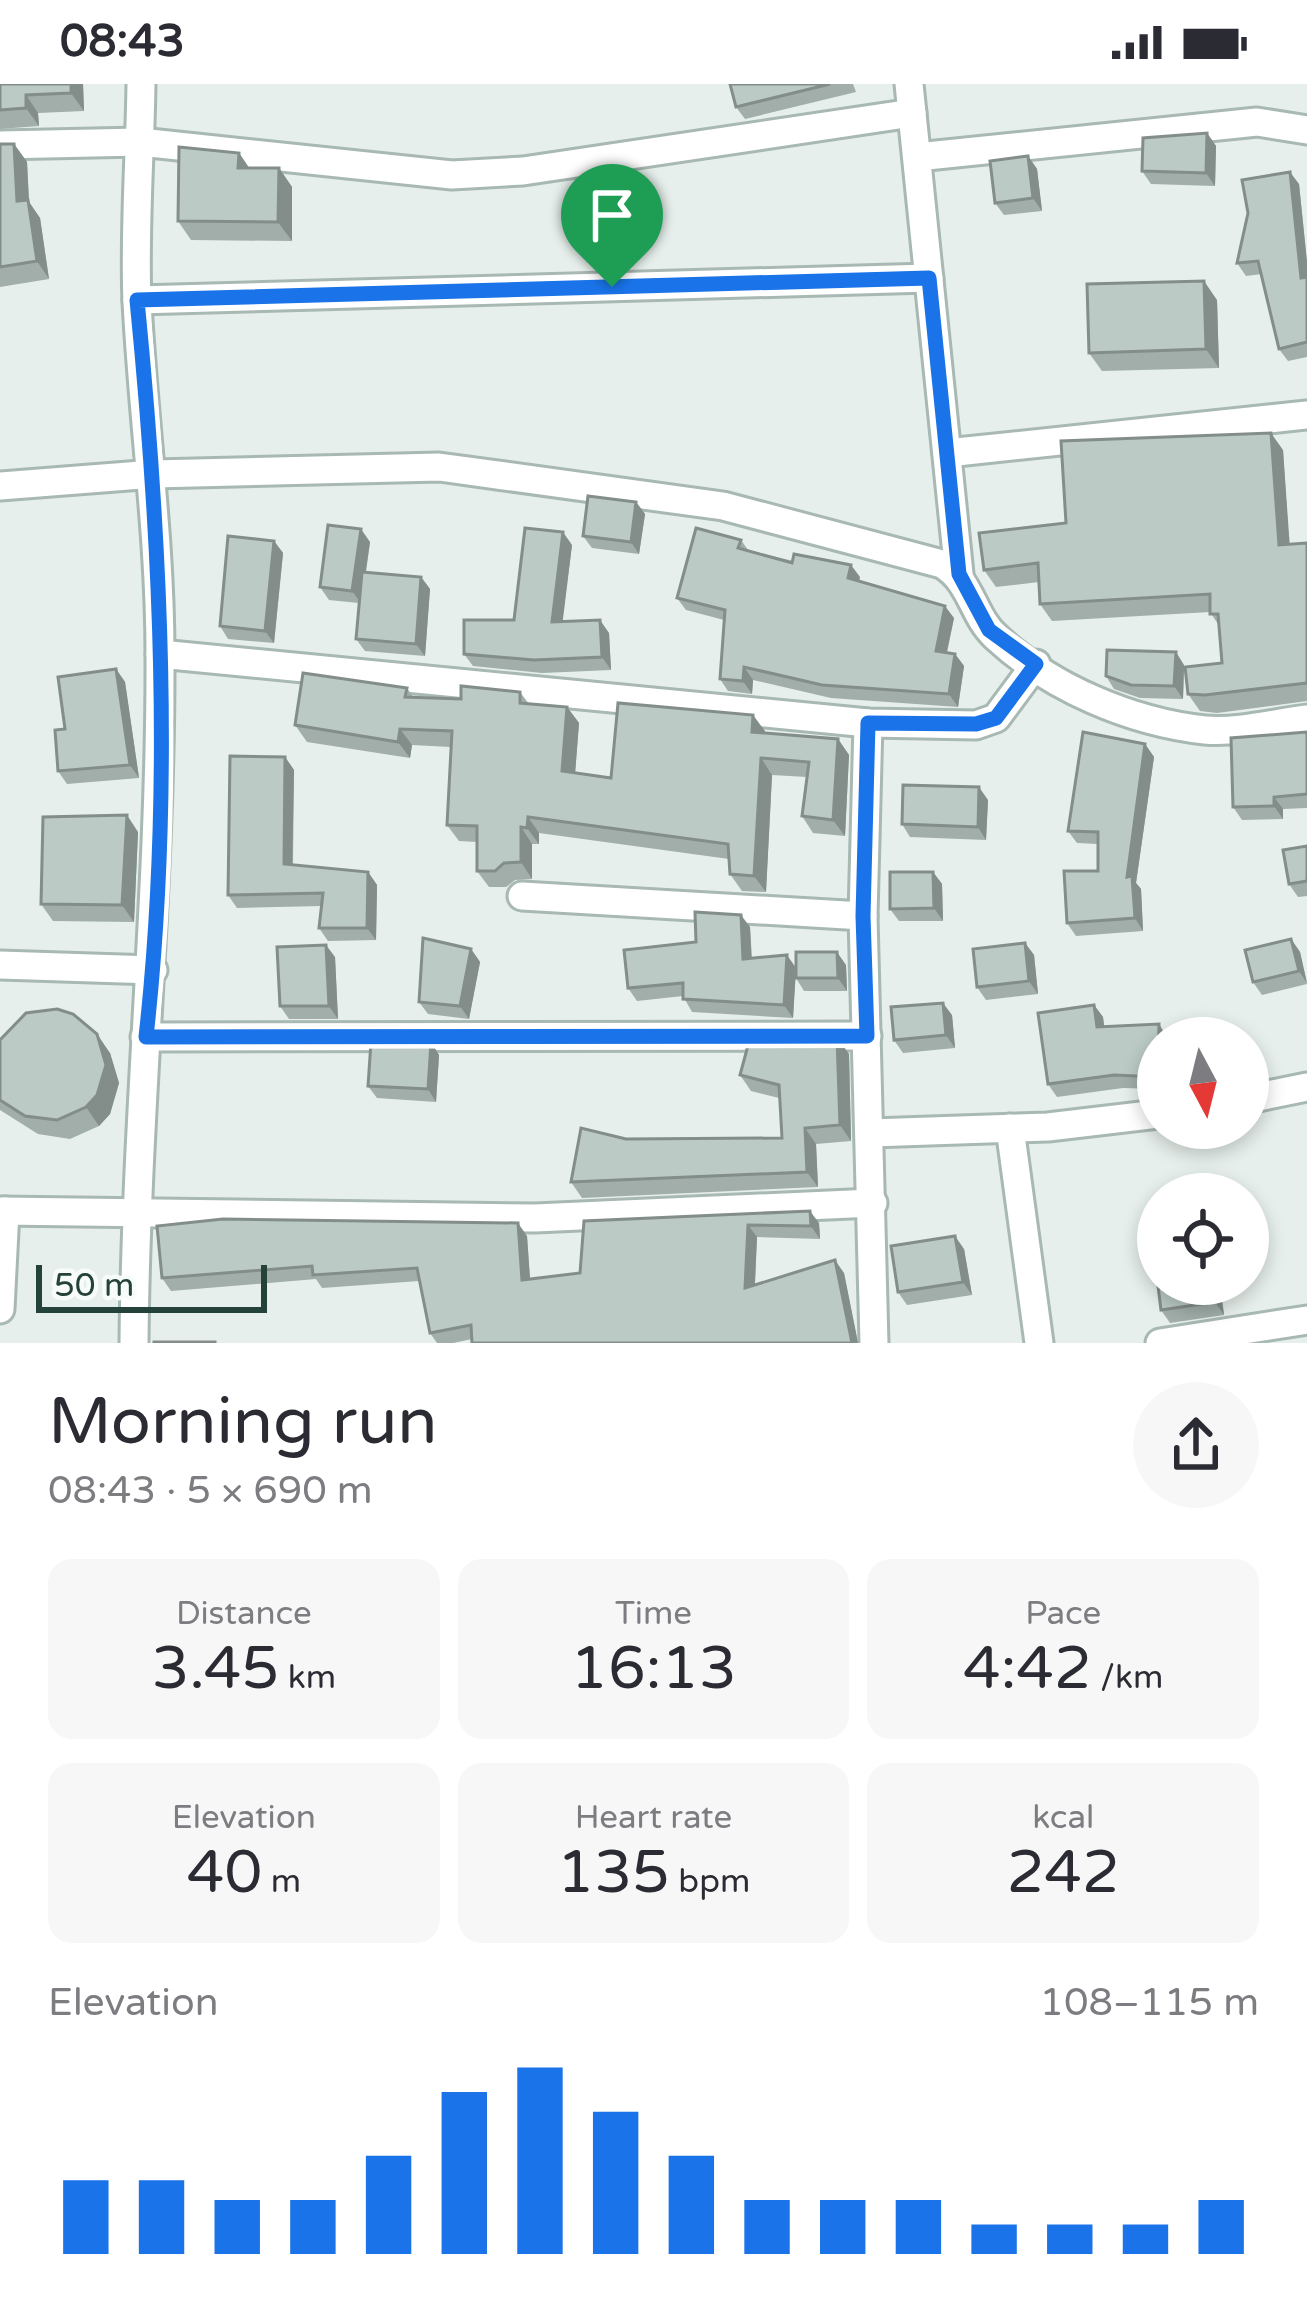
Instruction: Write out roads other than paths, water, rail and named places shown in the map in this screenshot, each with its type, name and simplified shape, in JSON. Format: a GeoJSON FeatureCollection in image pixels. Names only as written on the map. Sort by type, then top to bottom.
{"type":"FeatureCollection","features":[{"type":"Feature","properties":{"kind":"street"},"geometry":{"type":"LineString","coordinates":[[134,1343],[135,1209],[153,970],[160,654],[154,474],[137,300],[141,84]]}},
{"type":"Feature","properties":{"kind":"street"},"geometry":{"type":"LineString","coordinates":[[909,84],[959,574],[989,630],[1103,706],[1208,730],[1307,719]]}},
{"type":"Feature","properties":{"kind":"street"},"geometry":{"type":"LineString","coordinates":[[0,145],[140,142],[452,175],[523,171],[912,113]]}},
{"type":"Feature","properties":{"kind":"street"},"geometry":{"type":"LineString","coordinates":[[916,157],[1257,122],[1307,130]]}},
{"type":"Feature","properties":{"kind":"street"},"geometry":{"type":"LineString","coordinates":[[137,300],[929,278]]}},
{"type":"Feature","properties":{"kind":"street"},"geometry":{"type":"LineString","coordinates":[[947,453],[1307,415]]}},
{"type":"Feature","properties":{"kind":"street"},"geometry":{"type":"LineString","coordinates":[[0,486],[154,474],[439,467],[723,506],[942,565],[959,574]]}},
{"type":"Feature","properties":{"kind":"street"},"geometry":{"type":"LineString","coordinates":[[160,654],[868,723],[976,724],[996,718],[1036,664]]}},
{"type":"Feature","properties":{"kind":"street"},"geometry":{"type":"LineString","coordinates":[[868,723],[863,916],[874,1343]]}},
{"type":"Feature","properties":{"kind":"street"},"geometry":{"type":"LineString","coordinates":[[522,896],[863,916]]}},
{"type":"Feature","properties":{"kind":"street"},"geometry":{"type":"LineString","coordinates":[[0,965],[153,970]]}},
{"type":"Feature","properties":{"kind":"street"},"geometry":{"type":"LineString","coordinates":[[146,1037],[867,1036]]}},
{"type":"Feature","properties":{"kind":"street"},"geometry":{"type":"LineString","coordinates":[[1269,1095],[1307,1087]]}},
{"type":"Feature","properties":{"kind":"street"},"geometry":{"type":"LineString","coordinates":[[871,1133],[1010,1128],[1137,1116]]}},
{"type":"Feature","properties":{"kind":"street"},"geometry":{"type":"LineString","coordinates":[[1010,1128],[1039,1343]]}},
{"type":"Feature","properties":{"kind":"street"},"geometry":{"type":"LineString","coordinates":[[0,1309],[3,1211],[135,1209],[535,1218],[873,1203]]}},
{"type":"Feature","properties":{"kind":"street"},"geometry":{"type":"LineString","coordinates":[[1160,1343],[1307,1320]]}}]}
